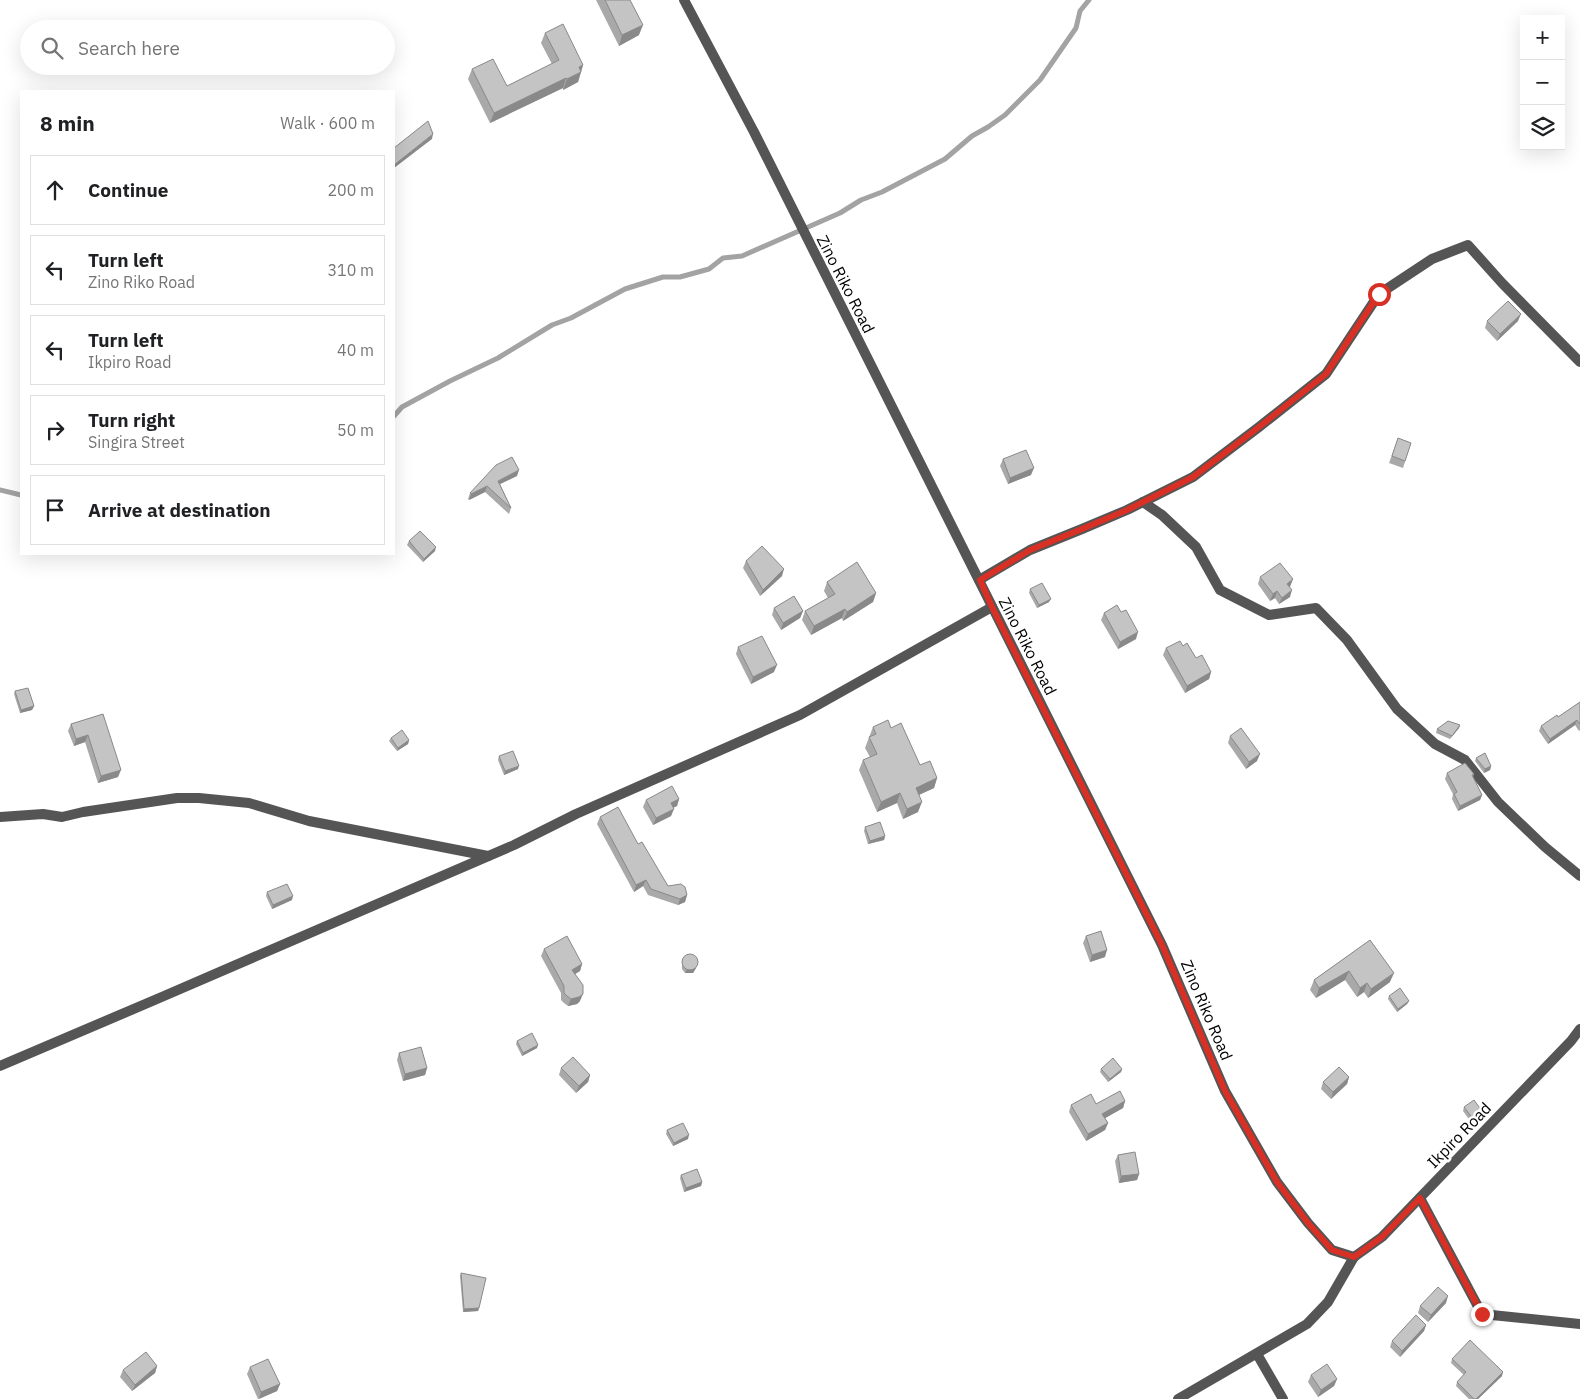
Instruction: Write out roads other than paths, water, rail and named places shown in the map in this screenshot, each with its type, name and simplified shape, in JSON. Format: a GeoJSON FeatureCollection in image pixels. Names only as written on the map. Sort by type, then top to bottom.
{"type":"FeatureCollection","features":[{"type":"Feature","properties":{"kind":"street","name":"Zino Riko Road"},"geometry":{"type":"LineString","coordinates":[[684,0],[754,132],[1162,945],[1225,1091],[1277,1182],[1308,1223],[1332,1250],[1354,1257]]}},
{"type":"Feature","properties":{"kind":"street"},"geometry":{"type":"LineString","coordinates":[[980,580],[1030,550],[1082,529],[1193,477],[1326,374],[1379,294],[1432,260],[1468,245],[1502,283],[1580,362]]}},
{"type":"Feature","properties":{"kind":"street"},"geometry":{"type":"LineString","coordinates":[[1142,502],[1162,515],[1196,547],[1220,590],[1268,615],[1316,608],[1347,640],[1397,709],[1436,744],[1465,760],[1498,802],[1545,848],[1580,876]]}},
{"type":"Feature","properties":{"kind":"street"},"geometry":{"type":"LineString","coordinates":[[0,1066],[514,845],[576,814],[800,715],[992,607]]}},
{"type":"Feature","properties":{"kind":"street"},"geometry":{"type":"LineString","coordinates":[[0,817],[43,814],[62,817],[83,812],[177,798],[199,798],[249,802],[309,821],[488,856]]}},
{"type":"Feature","properties":{"kind":"street","name":"Ikpiro Road"},"geometry":{"type":"LineString","coordinates":[[1354,1257],[1382,1237],[1571,1041],[1580,1029]]}},
{"type":"Feature","properties":{"kind":"street"},"geometry":{"type":"LineString","coordinates":[[1420,1198],[1482,1314],[1580,1324]]}},
{"type":"Feature","properties":{"kind":"street"},"geometry":{"type":"LineString","coordinates":[[1178,1399],[1307,1324],[1328,1302],[1354,1257]]}},
{"type":"Feature","properties":{"kind":"street"},"geometry":{"type":"LineString","coordinates":[[1256,1354],[1283,1399]]}},
{"type":"Feature","properties":{"kind":"waterway"},"geometry":{"type":"LineString","coordinates":[[395,415],[402,407],[498,358],[552,325],[571,318],[625,289],[663,277],[680,277],[709,269],[723,258],[742,256],[840,213],[861,200],[882,192],[945,159],[972,136],[1005,115],[1040,80],[1076,28],[1080,11],[1089,0]]}},
{"type":"Feature","properties":{"kind":"waterway"},"geometry":{"type":"LineString","coordinates":[[0,490],[20,495]]}}]}
